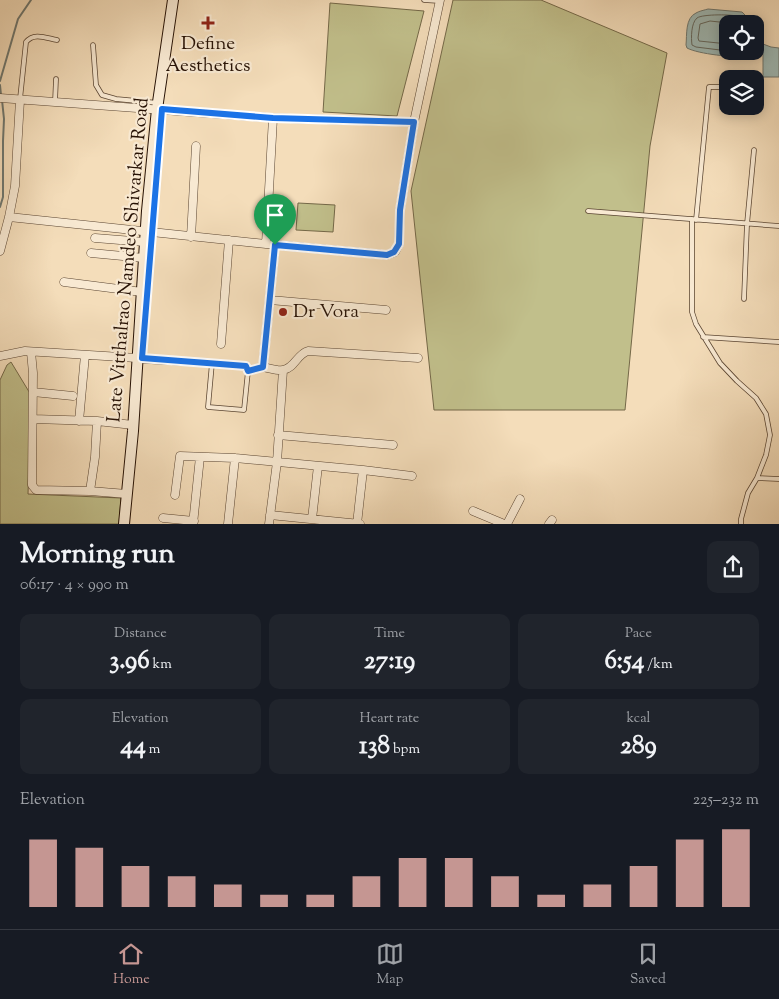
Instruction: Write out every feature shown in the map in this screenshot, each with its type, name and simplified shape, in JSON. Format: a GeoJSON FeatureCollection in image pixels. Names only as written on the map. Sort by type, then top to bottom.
{"type":"FeatureCollection","features":[{"type":"Feature","properties":{"kind":"main road","name":"Late Vitthalrao Namdeo Shivarkar Road"},"geometry":{"type":"LineString","coordinates":[[124,524],[140,358],[144,258],[173,0]]}},
{"type":"Feature","properties":{"kind":"main road","name":"Late Vitthalrao Namdeo Shivarkar Road"},"geometry":{"type":"LineString","coordinates":[[160,106],[179,0]]}},
{"type":"Feature","properties":{"kind":"main road","name":"Late Vitthalrao Namdeo Shivarkar Road"},"geometry":{"type":"LineString","coordinates":[[130,524],[147,235]]}},
{"type":"Feature","properties":{"kind":"street"},"geometry":{"type":"LineString","coordinates":[[9,217],[147,235],[229,240],[387,255],[394,252],[399,244],[400,210],[414,122],[440,1]]}},
{"type":"Feature","properties":{"kind":"street"},"geometry":{"type":"LineString","coordinates":[[0,98],[160,106],[273,118],[414,122]]}},
{"type":"Feature","properties":{"kind":"street"},"geometry":{"type":"LineString","coordinates":[[0,251],[15,186],[20,100]]}},
{"type":"Feature","properties":{"kind":"street"},"geometry":{"type":"LineString","coordinates":[[266,244],[273,118]]}},
{"type":"Feature","properties":{"kind":"street"},"geometry":{"type":"LineString","coordinates":[[191,237],[196,146]]}},
{"type":"Feature","properties":{"kind":"street"},"geometry":{"type":"LineString","coordinates":[[95,238],[147,235]]}},
{"type":"Feature","properties":{"kind":"street"},"geometry":{"type":"LineString","coordinates":[[221,344],[229,240]]}},
{"type":"Feature","properties":{"kind":"street"},"geometry":{"type":"LineString","coordinates":[[275,245],[263,367],[283,370],[289,368],[303,352],[308,351],[418,358]]}},
{"type":"Feature","properties":{"kind":"street"},"geometry":{"type":"LineString","coordinates":[[91,253],[144,258]]}},
{"type":"Feature","properties":{"kind":"street"},"geometry":{"type":"LineString","coordinates":[[64,282],[142,292]]}},
{"type":"Feature","properties":{"kind":"street"},"geometry":{"type":"LineString","coordinates":[[270,300],[386,310]]}},
{"type":"Feature","properties":{"kind":"street"},"geometry":{"type":"LineString","coordinates":[[0,356],[16,352],[31,352],[181,361]]}},
{"type":"Feature","properties":{"kind":"street"},"geometry":{"type":"LineString","coordinates":[[31,352],[33,373],[33,488],[36,490],[127,494]]}},
{"type":"Feature","properties":{"kind":"street"},"geometry":{"type":"LineString","coordinates":[[78,421],[85,355]]}},
{"type":"Feature","properties":{"kind":"street"},"geometry":{"type":"LineString","coordinates":[[270,524],[277,462],[283,370]]}},
{"type":"Feature","properties":{"kind":"street"},"geometry":{"type":"LineString","coordinates":[[33,392],[73,396]]}},
{"type":"Feature","properties":{"kind":"street"},"geometry":{"type":"LineString","coordinates":[[33,419],[97,421],[133,425]]}},
{"type":"Feature","properties":{"kind":"street"},"geometry":{"type":"LineString","coordinates":[[90,491],[97,421]]}},
{"type":"Feature","properties":{"kind":"street"},"geometry":{"type":"LineString","coordinates":[[278,435],[393,445]]}},
{"type":"Feature","properties":{"kind":"street"},"geometry":{"type":"LineString","coordinates":[[175,495],[180,456],[235,458],[412,476]]}},
{"type":"Feature","properties":{"kind":"street"},"geometry":{"type":"LineString","coordinates":[[164,518],[194,523],[200,457]]}},
{"type":"Feature","properties":{"kind":"street"},"geometry":{"type":"LineString","coordinates":[[228,524],[235,458]]}},
{"type":"Feature","properties":{"kind":"street"},"geometry":{"type":"LineString","coordinates":[[312,519],[318,466]]}},
{"type":"Feature","properties":{"kind":"street"},"geometry":{"type":"LineString","coordinates":[[270,515],[312,519],[322,522],[358,524],[363,470]]}},
{"type":"Feature","properties":{"kind":"street"},"geometry":{"type":"LineString","coordinates":[[473,511],[506,524],[520,499]]}},
{"type":"Feature","properties":{"kind":"lane"},"geometry":{"type":"LineString","coordinates":[[424,0],[440,1]]}},
{"type":"Feature","properties":{"kind":"lane"},"geometry":{"type":"LineString","coordinates":[[20,100],[26,42],[29,38],[37,36],[57,40]]}},
{"type":"Feature","properties":{"kind":"lane"},"geometry":{"type":"LineString","coordinates":[[93,45],[96,85],[102,95],[160,106]]}},
{"type":"Feature","properties":{"kind":"lane"},"geometry":{"type":"LineString","coordinates":[[55,102],[56,79]]}},
{"type":"Feature","properties":{"kind":"lane"},"geometry":{"type":"LineString","coordinates":[[719,87],[709,87],[694,220],[692,312],[703,338],[720,363],[756,398],[766,414],[770,435],[766,455],[757,478],[748,493],[741,524]]}},
{"type":"Feature","properties":{"kind":"lane"},"geometry":{"type":"LineString","coordinates":[[744,299],[747,224],[754,150]]}},
{"type":"Feature","properties":{"kind":"lane"},"geometry":{"type":"LineString","coordinates":[[588,211],[779,226]]}},
{"type":"Feature","properties":{"kind":"lane"},"geometry":{"type":"LineString","coordinates":[[703,338],[779,342]]}},
{"type":"Feature","properties":{"kind":"lane"},"geometry":{"type":"LineString","coordinates":[[181,361],[246,366],[248,371],[244,410],[208,407],[212,364]]}},
{"type":"Feature","properties":{"kind":"lane"},"geometry":{"type":"LineString","coordinates":[[248,371],[263,367]]}},
{"type":"Feature","properties":{"kind":"lane"},"geometry":{"type":"LineString","coordinates":[[757,478],[779,479]]}},
{"type":"Feature","properties":{"kind":"shaded area"},"geometry":{"type":"Polygon","coordinates":[[[453,0],[541,0],[667,53],[650,146],[625,410],[434,410],[411,191],[453,0]]]}},
{"type":"Feature","properties":{"kind":"shaded area"},"geometry":{"type":"Polygon","coordinates":[[[330,3],[424,11],[397,116],[323,112],[330,3]]]}},
{"type":"Feature","properties":{"kind":"shaded area"},"geometry":{"type":"Polygon","coordinates":[[[298,203],[335,205],[333,232],[296,230],[298,203]]]}},
{"type":"Feature","properties":{"kind":"shaded area"},"geometry":{"type":"Polygon","coordinates":[[[11,362],[31,395],[28,494],[121,498],[119,524],[0,524],[0,380],[7,365],[11,362]]]}},
{"type":"Feature","properties":{"kind":"water"},"geometry":{"type":"Polygon","coordinates":[[[708,9],[742,12],[745,15],[719,15],[719,55],[687,48],[688,23],[692,15],[708,9]]]}},
{"type":"Feature","properties":{"kind":"water"},"geometry":{"type":"Polygon","coordinates":[[[764,44],[779,48],[779,77],[764,77],[764,44]]]}},
{"type":"Feature","properties":{"kind":"waterway"},"geometry":{"type":"LineString","coordinates":[[0,81],[18,19],[31,0]]}},
{"type":"Feature","properties":{"kind":"waterway"},"geometry":{"type":"LineString","coordinates":[[0,85],[1,95]]}},
{"type":"Feature","properties":{"kind":"waterway"},"geometry":{"type":"LineString","coordinates":[[0,207],[3,197],[4,119],[2,100]]}},
{"type":"Feature","properties":{"kind":"place","name":"Define Aesthetics"},"geometry":{"type":"Point","coordinates":[208,23]}},
{"type":"Feature","properties":{"kind":"place","name":"Dr Vora"},"geometry":{"type":"Point","coordinates":[283,312]}},
{"type":"Feature","properties":{"kind":"route"},"geometry":{"type":"LineString","coordinates":[[162,109],[273,118],[414,122],[400,210],[399,244],[394,252],[387,255],[275,245],[263,367],[248,371],[246,366],[142,358],[162,109]]}}]}
